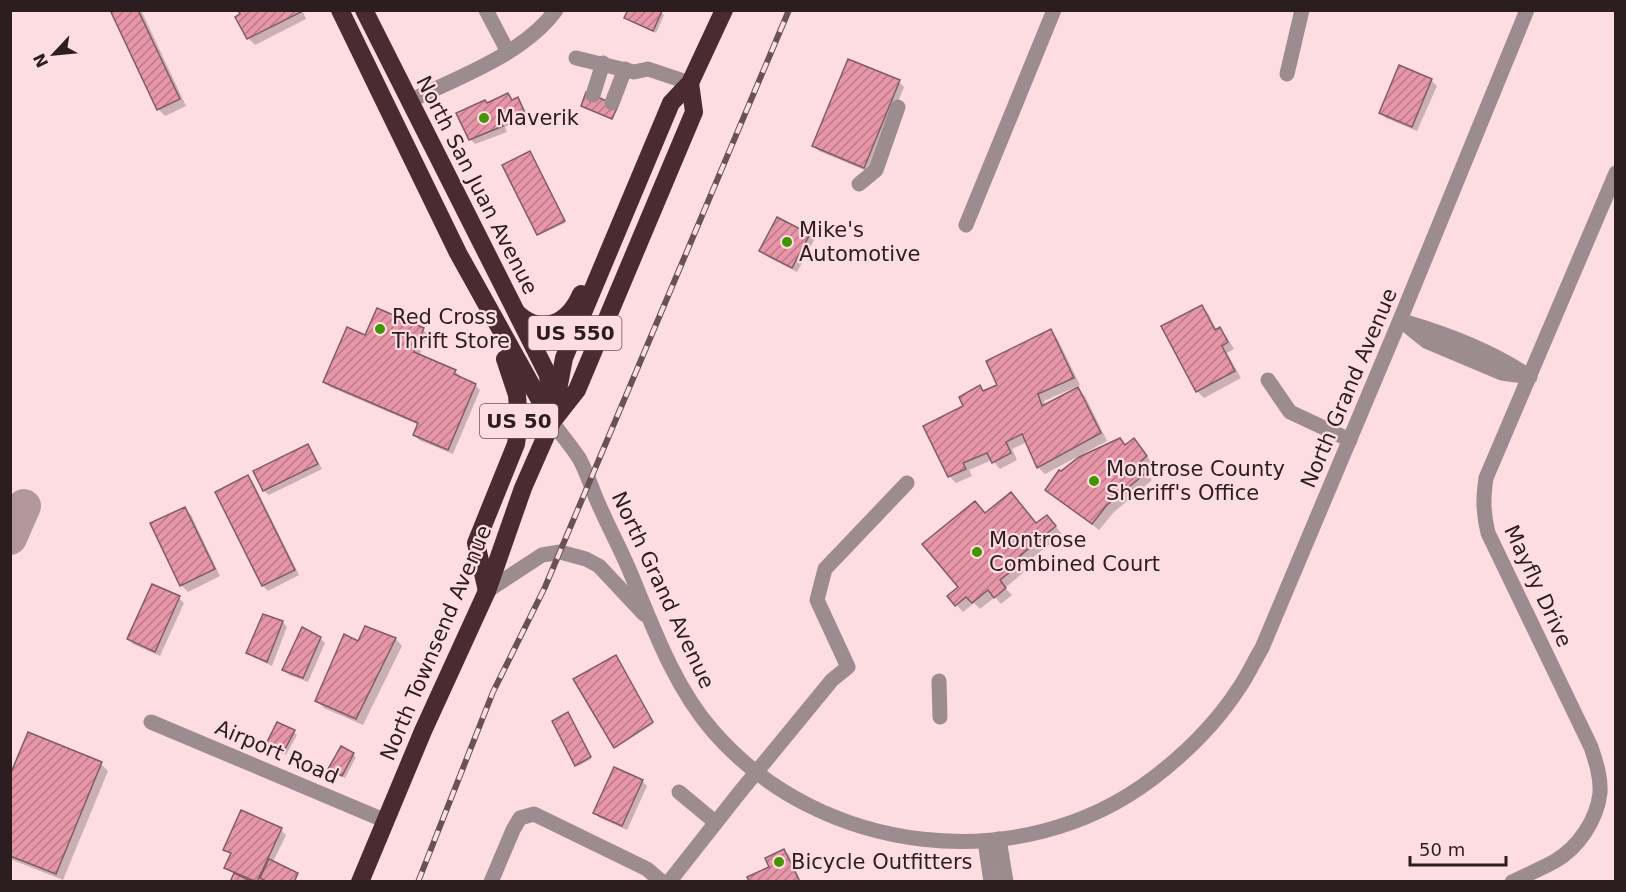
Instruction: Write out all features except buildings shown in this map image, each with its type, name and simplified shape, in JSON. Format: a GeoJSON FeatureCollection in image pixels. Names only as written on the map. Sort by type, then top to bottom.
{"type":"FeatureCollection","features":[{"type":"Feature","properties":{"kind":"highway","name":"US 50"},"geometry":{"type":"LineString","coordinates":[[340,10],[458,253],[552,422]]}},
{"type":"Feature","properties":{"kind":"highway","name":"North San Juan Avenue"},"geometry":{"type":"LineString","coordinates":[[364,10],[548,375],[552,422]]}},
{"type":"Feature","properties":{"kind":"highway","name":"North Townsend Avenue"},"geometry":{"type":"LineString","coordinates":[[360,882],[423,731],[487,591],[523,488],[552,422],[564,358],[670,103],[690,83],[724,10]]}},
{"type":"Feature","properties":{"kind":"highway","name":"North Townsend Avenue"},"geometry":{"type":"LineString","coordinates":[[552,422],[577,390],[694,112],[690,83]]}},
{"type":"Feature","properties":{"kind":"highway"},"geometry":{"type":"LineString","coordinates":[[518,313],[526,320],[544,325],[561,320],[574,309],[613,215],[630,200]]}},
{"type":"Feature","properties":{"kind":"highway","name":"US 50"},"geometry":{"type":"LineString","coordinates":[[458,253],[468,282],[505,360],[517,395],[519,422],[516,444],[476,543],[487,591]]}},
{"type":"Feature","properties":{"kind":"street"},"geometry":{"type":"LineString","coordinates":[[486,10],[508,52]]}},
{"type":"Feature","properties":{"kind":"street"},"geometry":{"type":"LineString","coordinates":[[410,102],[508,52],[535,32],[556,10]]}},
{"type":"Feature","properties":{"kind":"street"},"geometry":{"type":"LineString","coordinates":[[966,225],[1054,10]]}},
{"type":"Feature","properties":{"kind":"street"},"geometry":{"type":"LineString","coordinates":[[1287,74],[1302,10]]}},
{"type":"Feature","properties":{"kind":"street","name":"North Grand Avenue"},"geometry":{"type":"LineString","coordinates":[[552,422],[579,459],[662,648],[693,703],[712,730],[757,771],[799,800],[839,818],[884,834],[928,841],[992,840],[1053,827],[1085,816],[1117,802],[1152,779],[1186,750],[1215,720],[1239,687],[1262,648],[1401,320],[1527,10]]}},
{"type":"Feature","properties":{"kind":"street"},"geometry":{"type":"LineString","coordinates":[[576,58],[634,72],[648,69],[690,83]]}},
{"type":"Feature","properties":{"kind":"street"},"geometry":{"type":"LineString","coordinates":[[593,95],[603,63]]}},
{"type":"Feature","properties":{"kind":"street"},"geometry":{"type":"LineString","coordinates":[[612,103],[626,69]]}},
{"type":"Feature","properties":{"kind":"street"},"geometry":{"type":"LineString","coordinates":[[859,184],[876,170],[898,107]]}},
{"type":"Feature","properties":{"kind":"street","name":"Mayfly Drive"},"geometry":{"type":"LineString","coordinates":[[1512,882],[1556,861],[1573,847],[1595,814],[1600,793],[1597,764],[1591,747],[1488,533],[1483,513],[1486,478],[1616,173]]}},
{"type":"Feature","properties":{"kind":"street"},"geometry":{"type":"LineString","coordinates":[[428,191],[451,180]]}},
{"type":"Feature","properties":{"kind":"street"},"geometry":{"type":"LineString","coordinates":[[1401,320],[1426,341],[1502,373],[1530,377]]}},
{"type":"Feature","properties":{"kind":"street"},"geometry":{"type":"LineString","coordinates":[[1268,380],[1290,412],[1350,440]]}},
{"type":"Feature","properties":{"kind":"street"},"geometry":{"type":"LineString","coordinates":[[669,882],[715,822],[832,680],[848,667],[816,600],[825,569],[907,483]]}},
{"type":"Feature","properties":{"kind":"street"},"geometry":{"type":"LineString","coordinates":[[487,591],[542,555],[560,552],[586,559],[599,566],[650,619]]}},
{"type":"Feature","properties":{"kind":"street"},"geometry":{"type":"LineString","coordinates":[[939,681],[940,717]]}},
{"type":"Feature","properties":{"kind":"street","name":"Airport Road"},"geometry":{"type":"LineString","coordinates":[[151,722],[386,821]]}},
{"type":"Feature","properties":{"kind":"street"},"geometry":{"type":"LineString","coordinates":[[679,792],[715,822]]}},
{"type":"Feature","properties":{"kind":"street"},"geometry":{"type":"LineString","coordinates":[[491,882],[520,818],[534,814],[647,869],[662,882]]}},
{"type":"Feature","properties":{"kind":"street"},"geometry":{"type":"LineString","coordinates":[[991,882],[992,840]]}},
{"type":"Feature","properties":{"kind":"street"},"geometry":{"type":"LineString","coordinates":[[992,840],[1006,882]]}},
{"type":"Feature","properties":{"kind":"taxiway"},"geometry":{"type":"LineString","coordinates":[[10,538],[24,506]]}},
{"type":"Feature","properties":{"kind":"railway"},"geometry":{"type":"LineString","coordinates":[[418,882],[493,692],[545,587],[789,10]]}},
{"type":"Feature","properties":{"kind":"place","name":"Maverik"},"geometry":{"type":"Point","coordinates":[484,118]}},
{"type":"Feature","properties":{"kind":"place","name":"Mike's Automotive"},"geometry":{"type":"Point","coordinates":[787,242]}},
{"type":"Feature","properties":{"kind":"place","name":"Red Cross Thrift Store"},"geometry":{"type":"Point","coordinates":[380,329]}},
{"type":"Feature","properties":{"kind":"place","name":"Montrose County Sheriff's Office"},"geometry":{"type":"Point","coordinates":[1094,481]}},
{"type":"Feature","properties":{"kind":"place","name":"Montrose Combined Court"},"geometry":{"type":"Point","coordinates":[977,552]}},
{"type":"Feature","properties":{"kind":"place","name":"Bicycle Outfitters"},"geometry":{"type":"Point","coordinates":[779,862]}}]}
